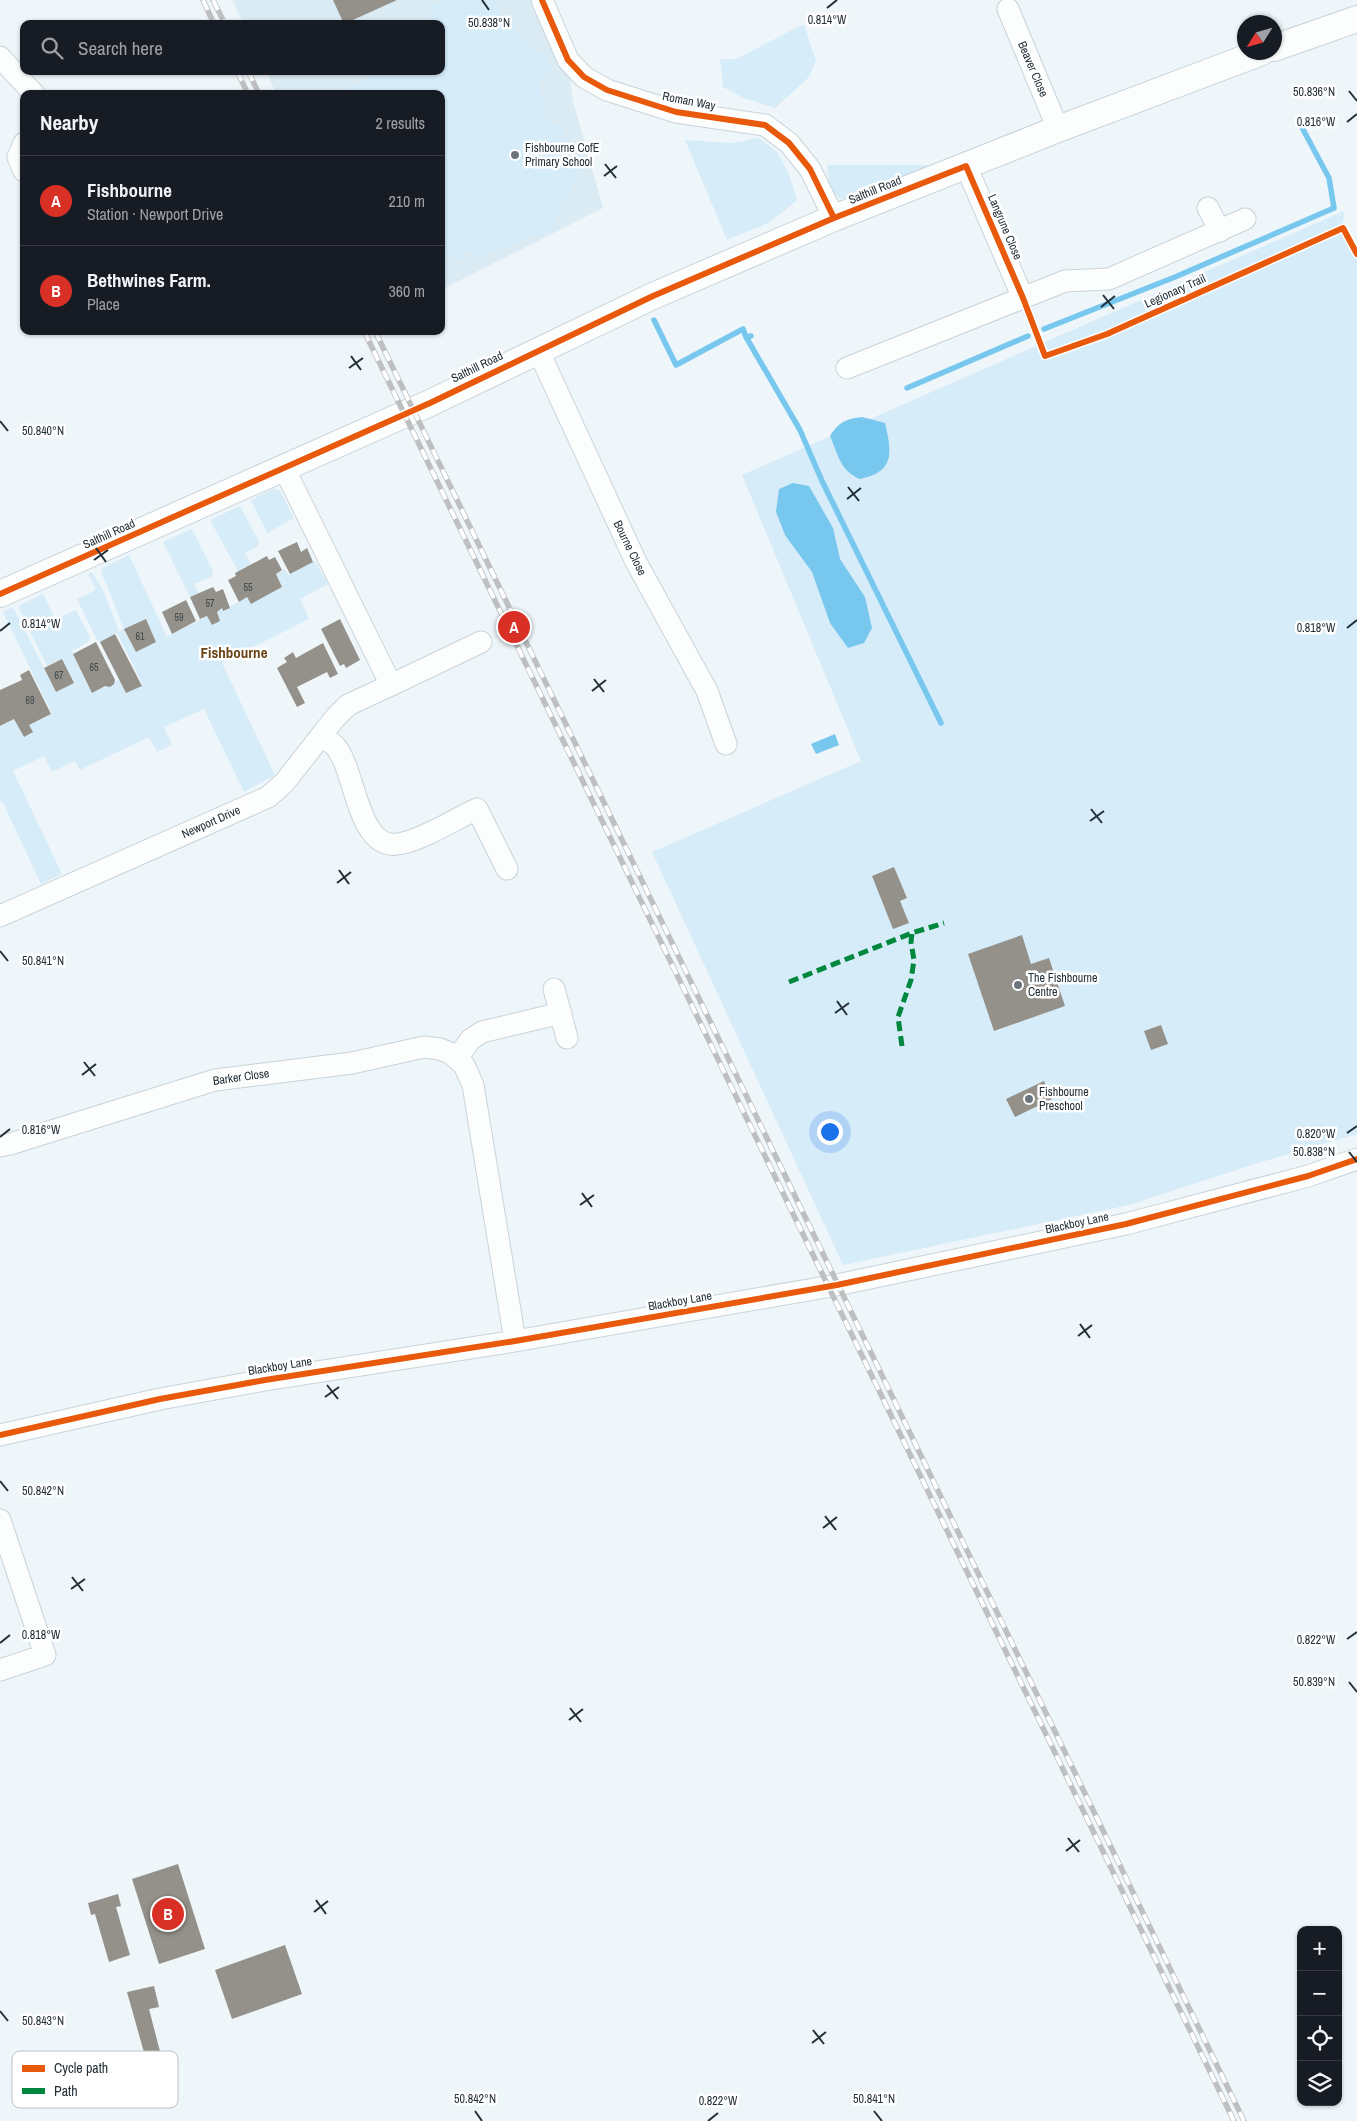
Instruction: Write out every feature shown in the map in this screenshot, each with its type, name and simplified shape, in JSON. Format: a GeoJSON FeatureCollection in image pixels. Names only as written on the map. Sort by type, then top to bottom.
{"type":"FeatureCollection","features":[{"type":"Feature","properties":{"kind":"street","name":"Roman Way"},"geometry":{"type":"LineString","coordinates":[[542,0],[568,60],[584,77],[607,90],[676,112],[766,125],[789,143],[810,169],[834,218]]}},
{"type":"Feature","properties":{"kind":"street","name":"Beaver Close"},"geometry":{"type":"LineString","coordinates":[[1008,9],[1058,130]]}},
{"type":"Feature","properties":{"kind":"street"},"geometry":{"type":"LineString","coordinates":[[1282,45],[1357,19]]}},
{"type":"Feature","properties":{"kind":"street"},"geometry":{"type":"LineString","coordinates":[[0,57],[30,90]]}},
{"type":"Feature","properties":{"kind":"street","name":"Salthill Road"},"geometry":{"type":"LineString","coordinates":[[0,594],[430,403],[653,296],[834,218],[1241,60]]}},
{"type":"Feature","properties":{"kind":"street","name":"Langrune Close"},"geometry":{"type":"LineString","coordinates":[[966,166],[1023,298]]}},
{"type":"Feature","properties":{"kind":"street"},"geometry":{"type":"LineString","coordinates":[[1208,208],[1220,231]]}},
{"type":"Feature","properties":{"kind":"street"},"geometry":{"type":"LineString","coordinates":[[847,368],[1065,282],[1109,279],[1245,219]]}},
{"type":"Feature","properties":{"kind":"street","name":"Bourne Close"},"geometry":{"type":"LineString","coordinates":[[538,350],[636,562],[707,691],[726,744]]}},
{"type":"Feature","properties":{"kind":"street"},"geometry":{"type":"LineString","coordinates":[[284,468],[390,685]]}},
{"type":"Feature","properties":{"kind":"street","name":"Newport Drive"},"geometry":{"type":"LineString","coordinates":[[0,916],[268,797],[284,783],[335,718],[348,705],[481,642]]}},
{"type":"Feature","properties":{"kind":"street"},"geometry":{"type":"LineString","coordinates":[[321,737],[334,745],[343,761],[363,820],[372,833],[387,843],[402,844],[477,809],[507,869]]}},
{"type":"Feature","properties":{"kind":"street"},"geometry":{"type":"LineString","coordinates":[[554,989],[567,1038]]}},
{"type":"Feature","properties":{"kind":"street"},"geometry":{"type":"LineString","coordinates":[[515,1341],[478,1104],[469,1072],[457,1058],[471,1039],[482,1032],[561,1013]]}},
{"type":"Feature","properties":{"kind":"street","name":"Barker Close"},"geometry":{"type":"LineString","coordinates":[[0,1146],[215,1080],[352,1063],[424,1047],[440,1049],[457,1058]]}},
{"type":"Feature","properties":{"kind":"street","name":"Blackboy Lane"},"geometry":{"type":"LineString","coordinates":[[0,1435],[189,1394],[264,1380],[515,1341],[828,1287],[1117,1226],[1308,1176],[1357,1159]]}},
{"type":"Feature","properties":{"kind":"street"},"geometry":{"type":"LineString","coordinates":[[0,1520],[45,1655],[0,1670]]}},
{"type":"Feature","properties":{"kind":"shaded area","name":"Fishbourne CofE Primary School"},"geometry":{"type":"Polygon","coordinates":[[[232,0],[541,0],[567,56],[573,101],[603,208],[445,288],[445,90],[274,90],[268,75],[445,75],[445,20],[242,20],[232,0]]]}},
{"type":"Feature","properties":{"kind":"shaded area","name":"Fishbourne CofE Primary School"},"geometry":{"type":"Polygon","coordinates":[[[444,0],[495,0],[501,20],[516,25],[523,41],[530,48],[547,55],[551,71],[541,79],[543,108],[550,125],[564,126],[565,141],[570,151],[582,152],[583,170],[560,206],[553,229],[488,253],[478,255],[466,250],[461,262],[450,253],[445,255],[445,90],[348,90],[348,88],[378,75],[445,75],[445,20],[431,20],[429,5],[444,0]]]}},
{"type":"Feature","properties":{"kind":"shaded area"},"geometry":{"type":"Polygon","coordinates":[[[804,24],[816,61],[809,77],[775,108],[744,98],[723,87],[720,59],[736,59],[804,24]]]}},
{"type":"Feature","properties":{"kind":"shaded area"},"geometry":{"type":"Polygon","coordinates":[[[759,138],[777,152],[789,174],[797,200],[769,223],[727,240],[685,140],[732,143],[759,138]]]}},
{"type":"Feature","properties":{"kind":"shaded area"},"geometry":{"type":"Polygon","coordinates":[[[827,165],[939,165],[854,199],[839,198],[829,188],[827,165]]]}},
{"type":"Feature","properties":{"kind":"shaded area"},"geometry":{"type":"Polygon","coordinates":[[[1344,211],[1343,228],[1357,254],[1357,1134],[1258,1163],[1129,1205],[843,1265],[652,852],[861,761],[742,475],[1344,211]]]}},
{"type":"Feature","properties":{"kind":"shaded area"},"geometry":{"type":"Polygon","coordinates":[[[274,488],[280,491],[294,518],[267,533],[251,500],[274,488]]]}},
{"type":"Feature","properties":{"kind":"shaded area"},"geometry":{"type":"Polygon","coordinates":[[[240,506],[259,541],[258,546],[245,553],[251,564],[238,571],[211,522],[212,519],[240,506]]]}},
{"type":"Feature","properties":{"kind":"shaded area"},"geometry":{"type":"Polygon","coordinates":[[[192,529],[213,571],[212,576],[194,584],[199,593],[190,597],[163,542],[192,529]]]}},
{"type":"Feature","properties":{"kind":"shaded area"},"geometry":{"type":"Polygon","coordinates":[[[129,555],[167,637],[207,616],[212,625],[220,621],[217,612],[222,608],[223,611],[247,597],[251,603],[282,587],[276,574],[285,569],[288,575],[315,561],[328,584],[300,599],[309,619],[222,663],[275,775],[244,792],[204,709],[164,727],[172,745],[157,752],[149,737],[80,770],[75,761],[52,772],[44,756],[13,771],[62,874],[41,884],[2,801],[0,801],[0,727],[14,719],[24,737],[29,725],[52,714],[3,612],[13,607],[56,692],[74,683],[62,659],[47,666],[18,606],[43,594],[55,619],[76,610],[90,637],[88,642],[72,651],[92,692],[105,686],[110,686],[119,679],[126,693],[143,685],[117,633],[100,642],[97,640],[77,599],[96,590],[88,574],[92,572],[104,592],[119,631],[124,629],[101,571],[102,568],[129,555]],[[146,620],[125,629],[136,652],[156,641],[146,620]]]}},
{"type":"Feature","properties":{"kind":"water"},"geometry":{"type":"Polygon","coordinates":[[[862,417],[885,423],[889,452],[885,466],[880,471],[860,479],[853,476],[844,467],[830,436],[843,422],[862,417]]]}},
{"type":"Feature","properties":{"kind":"water"},"geometry":{"type":"Polygon","coordinates":[[[793,483],[809,486],[833,528],[840,559],[865,597],[872,628],[864,643],[848,648],[830,623],[812,572],[785,535],[776,512],[779,489],[793,483]]]}},
{"type":"Feature","properties":{"kind":"water"},"geometry":{"type":"Polygon","coordinates":[[[835,734],[839,745],[816,754],[811,744],[835,734]]]}},
{"type":"Feature","properties":{"kind":"building"},"geometry":{"type":"Polygon","coordinates":[[[333,0],[397,0],[353,20],[342,20],[333,0]]]}},
{"type":"Feature","properties":{"kind":"building"},"geometry":{"type":"Polygon","coordinates":[[[297,542],[301,552],[307,548],[313,562],[290,574],[278,551],[297,542]]]}},
{"type":"Feature","properties":{"kind":"building"},"geometry":{"type":"Polygon","coordinates":[[[267,556],[269,560],[275,557],[282,570],[276,574],[282,587],[251,604],[247,597],[239,602],[228,580],[236,576],[235,573],[267,556]]]}},
{"type":"Feature","properties":{"kind":"building"},"geometry":{"type":"Polygon","coordinates":[[[213,587],[216,592],[223,589],[230,608],[223,611],[222,608],[217,612],[220,621],[212,625],[207,616],[200,619],[190,597],[213,587]]]}},
{"type":"Feature","properties":{"kind":"building"},"geometry":{"type":"Polygon","coordinates":[[[186,600],[196,621],[172,634],[162,612],[186,600]]]}},
{"type":"Feature","properties":{"kind":"building"},"geometry":{"type":"Polygon","coordinates":[[[146,619],[156,642],[136,652],[124,629],[146,619]]]}},
{"type":"Feature","properties":{"kind":"building"},"geometry":{"type":"Polygon","coordinates":[[[340,619],[360,660],[346,668],[344,664],[340,666],[321,629],[340,619]]]}},
{"type":"Feature","properties":{"kind":"building"},"geometry":{"type":"Polygon","coordinates":[[[115,634],[142,686],[126,693],[100,642],[115,634]]]}},
{"type":"Feature","properties":{"kind":"building"},"geometry":{"type":"Polygon","coordinates":[[[96,642],[115,680],[114,684],[110,687],[105,686],[92,693],[73,654],[96,642]]]}},
{"type":"Feature","properties":{"kind":"building"},"geometry":{"type":"Polygon","coordinates":[[[323,643],[338,674],[330,678],[327,672],[297,687],[305,703],[297,707],[277,668],[287,662],[284,658],[293,652],[296,658],[323,643]]]}},
{"type":"Feature","properties":{"kind":"building"},"geometry":{"type":"Polygon","coordinates":[[[62,659],[74,683],[56,692],[44,668],[62,659]]]}},
{"type":"Feature","properties":{"kind":"building"},"geometry":{"type":"Polygon","coordinates":[[[29,670],[51,714],[29,725],[33,732],[24,737],[14,719],[0,726],[0,690],[22,680],[20,675],[29,670]]]}},
{"type":"Feature","properties":{"kind":"building"},"geometry":{"type":"Polygon","coordinates":[[[894,867],[907,898],[900,901],[909,923],[893,929],[872,876],[894,867]]]}},
{"type":"Feature","properties":{"kind":"building","name":"The Fishbourne Centre"},"geometry":{"type":"Polygon","coordinates":[[[1022,935],[1031,964],[1049,958],[1065,1006],[994,1031],[968,954],[1022,935]]]}},
{"type":"Feature","properties":{"kind":"building"},"geometry":{"type":"Polygon","coordinates":[[[1161,1025],[1168,1044],[1151,1050],[1144,1031],[1161,1025]]]}},
{"type":"Feature","properties":{"kind":"building","name":"Fishbourne Preschool"},"geometry":{"type":"Polygon","coordinates":[[[1044,1081],[1052,1099],[1015,1117],[1006,1099],[1044,1081]]]}},
{"type":"Feature","properties":{"kind":"building"},"geometry":{"type":"Polygon","coordinates":[[[178,1864],[205,1949],[159,1964],[132,1879],[178,1864]]]}},
{"type":"Feature","properties":{"kind":"building"},"geometry":{"type":"Polygon","coordinates":[[[118,1894],[121,1906],[116,1907],[130,1955],[109,1962],[95,1914],[91,1915],[88,1903],[118,1894]]]}},
{"type":"Feature","properties":{"kind":"building"},"geometry":{"type":"Polygon","coordinates":[[[285,1945],[302,1994],[232,2019],[215,1970],[285,1945]]]}},
{"type":"Feature","properties":{"kind":"building"},"geometry":{"type":"Polygon","coordinates":[[[154,1986],[159,2007],[149,2009],[160,2051],[144,2051],[127,1992],[154,1986]]]}},
{"type":"Feature","properties":{"kind":"waterway"},"geometry":{"type":"LineString","coordinates":[[1044,329],[1175,277],[1334,208],[1329,178],[1298,120]]}},
{"type":"Feature","properties":{"kind":"waterway"},"geometry":{"type":"LineString","coordinates":[[654,320],[676,365],[743,329],[746,337]]}},
{"type":"Feature","properties":{"kind":"waterway"},"geometry":{"type":"LineString","coordinates":[[751,336],[746,337],[800,430],[822,481],[941,723]]}},
{"type":"Feature","properties":{"kind":"waterway"},"geometry":{"type":"LineString","coordinates":[[907,388],[1028,336]]}},
{"type":"Feature","properties":{"kind":"railway"},"geometry":{"type":"LineString","coordinates":[[203,0],[212,20]]}},
{"type":"Feature","properties":{"kind":"railway"},"geometry":{"type":"LineString","coordinates":[[213,0],[223,20]]}},
{"type":"Feature","properties":{"kind":"railway"},"geometry":{"type":"LineString","coordinates":[[239,75],[246,90]]}},
{"type":"Feature","properties":{"kind":"railway"},"geometry":{"type":"LineString","coordinates":[[250,75],[257,90]]}},
{"type":"Feature","properties":{"kind":"railway"},"geometry":{"type":"LineString","coordinates":[[366,335],[1234,2121]]}},
{"type":"Feature","properties":{"kind":"railway"},"geometry":{"type":"LineString","coordinates":[[377,335],[1244,2121]]}},
{"type":"Feature","properties":{"kind":"marked path"},"geometry":{"type":"LineString","coordinates":[[789,982],[912,933],[944,923]]}},
{"type":"Feature","properties":{"kind":"marked path"},"geometry":{"type":"LineString","coordinates":[[902,1046],[898,1017],[911,980],[914,960],[911,942],[912,933]]}},
{"type":"Feature","properties":{"kind":"cycle path"},"geometry":{"type":"LineString","coordinates":[[542,0],[568,60],[584,77],[607,90],[676,112],[765,125],[789,143],[810,169],[834,218]]}},
{"type":"Feature","properties":{"kind":"cycle path","name":"Legionary Trail"},"geometry":{"type":"LineString","coordinates":[[0,594],[430,403],[653,296],[834,218],[966,166],[1023,298],[1045,356],[1107,334],[1343,228],[1357,254]]}},
{"type":"Feature","properties":{"kind":"cycle path"},"geometry":{"type":"LineString","coordinates":[[0,1435],[160,1399],[265,1380],[515,1341],[837,1285],[1126,1224],[1308,1176],[1357,1159]]}},
{"type":"Feature","properties":{"kind":"place","name":"Fishbourne CofE Primary School"},"geometry":{"type":"Point","coordinates":[515,155]}},
{"type":"Feature","properties":{"kind":"place","name":"Fishbourne"},"geometry":{"type":"Point","coordinates":[514,627]}},
{"type":"Feature","properties":{"kind":"place","name":"The Fishbourne Centre"},"geometry":{"type":"Point","coordinates":[1018,985]}},
{"type":"Feature","properties":{"kind":"place","name":"Fishbourne Preschool"},"geometry":{"type":"Point","coordinates":[1029,1099]}},
{"type":"Feature","properties":{"kind":"place","name":"Bethwines Farm."},"geometry":{"type":"Point","coordinates":[168,1914]}},
{"type":"Feature","properties":{"kind":"district","name":"Fishbourne"},"geometry":{"type":"Point","coordinates":[234,652]}}]}
